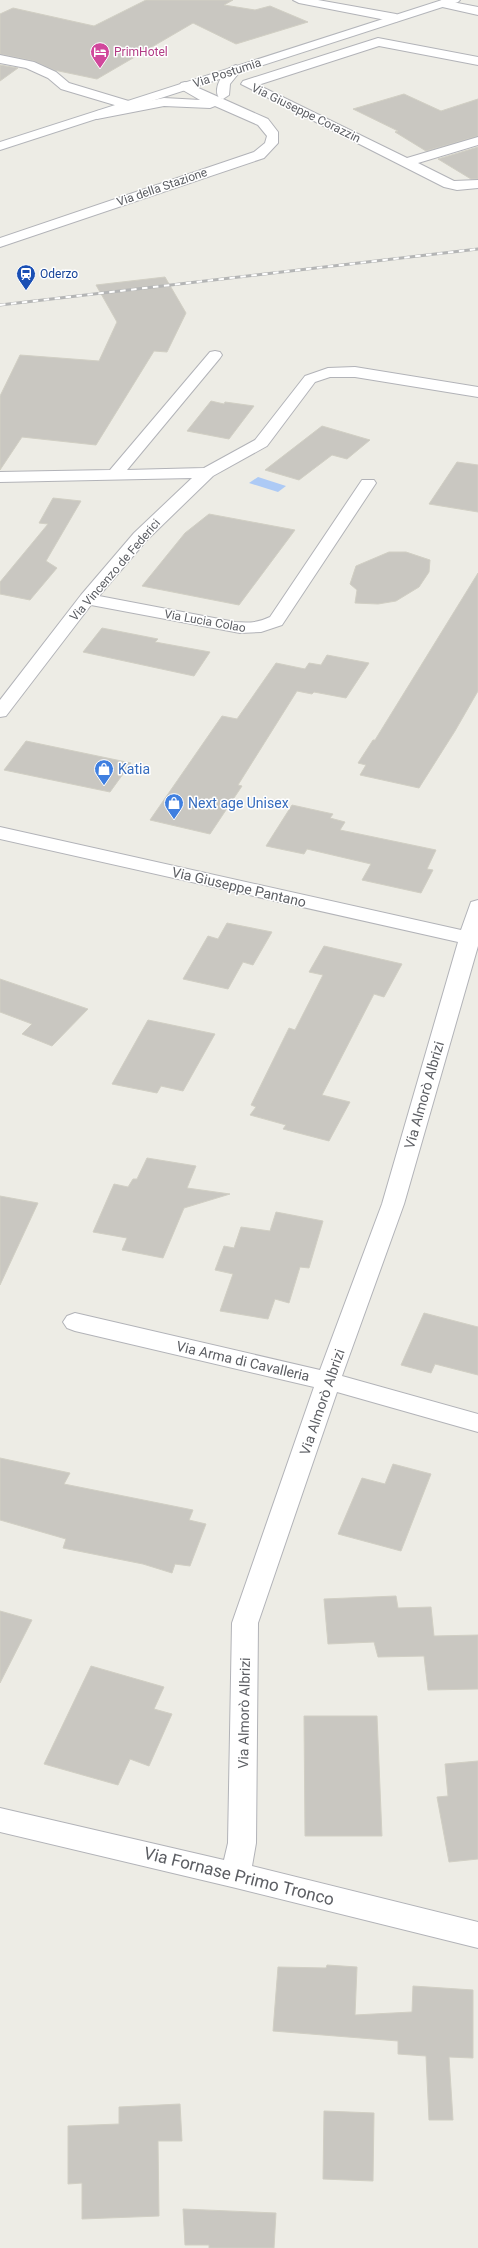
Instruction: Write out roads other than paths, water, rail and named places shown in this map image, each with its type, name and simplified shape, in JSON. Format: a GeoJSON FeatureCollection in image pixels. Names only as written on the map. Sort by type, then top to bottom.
{"type":"FeatureCollection","features":[{"type":"Feature","properties":{"kind":"street"},"geometry":{"type":"LineString","coordinates":[[300,0],[396,18]]}},
{"type":"Feature","properties":{"kind":"street"},"geometry":{"type":"LineString","coordinates":[[448,2],[478,11]]}},
{"type":"Feature","properties":{"kind":"street","name":"Via Postumia"},"geometry":{"type":"LineString","coordinates":[[0,146],[448,2]]}},
{"type":"Feature","properties":{"kind":"street","name":"Via Giuseppe Corazzin"},"geometry":{"type":"LineString","coordinates":[[478,61],[378,42],[246,84],[408,162],[449,184],[457,186],[478,184]]}},
{"type":"Feature","properties":{"kind":"street"},"geometry":{"type":"LineString","coordinates":[[312,45],[338,55]]}},
{"type":"Feature","properties":{"kind":"street"},"geometry":{"type":"LineString","coordinates":[[0,58],[30,65],[52,75],[65,86],[128,105]]}},
{"type":"Feature","properties":{"kind":"street"},"geometry":{"type":"LineString","coordinates":[[97,115],[164,102],[225,100],[224,83],[236,70]]}},
{"type":"Feature","properties":{"kind":"street","name":"Via della Stazione"},"geometry":{"type":"LineString","coordinates":[[0,243],[259,155],[270,147],[274,135],[271,129],[262,122],[241,111],[225,100],[195,93],[190,85]]}},
{"type":"Feature","properties":{"kind":"street"},"geometry":{"type":"LineString","coordinates":[[408,162],[478,141]]}},
{"type":"Feature","properties":{"kind":"street"},"geometry":{"type":"LineString","coordinates":[[115,474],[215,355]]}},
{"type":"Feature","properties":{"kind":"street","name":"Via Vincenzo de Federici"},"geometry":{"type":"LineString","coordinates":[[0,712],[87,599],[140,538],[207,473],[261,443],[310,380],[317,376],[341,372],[378,374],[478,392]]}},
{"type":"Feature","properties":{"kind":"street"},"geometry":{"type":"LineString","coordinates":[[0,477],[207,473]]}},
{"type":"Feature","properties":{"kind":"street","name":"Via Lucia Colao"},"geometry":{"type":"LineString","coordinates":[[87,599],[235,627],[251,629],[268,625],[276,621],[368,482]]}},
{"type":"Feature","properties":{"kind":"street","name":"Via Giuseppe Pantano"},"geometry":{"type":"LineString","coordinates":[[0,833],[473,939]]}},
{"type":"Feature","properties":{"kind":"street","name":"Via Almorò Albrizi"},"geometry":{"type":"LineString","coordinates":[[236,1875],[242,1843],[245,1623],[303,1459],[328,1381],[393,1204],[473,939],[478,906]]}},
{"type":"Feature","properties":{"kind":"street","name":"Via Arma di Cavalleria"},"geometry":{"type":"LineString","coordinates":[[75,1322],[328,1381],[478,1423]]}},
{"type":"Feature","properties":{"kind":"street","name":"Via Fornase Primo Tronco"},"geometry":{"type":"LineString","coordinates":[[0,1820],[236,1875],[478,1935]]}},
{"type":"Feature","properties":{"kind":"water"},"geometry":{"type":"Polygon","coordinates":[[[258,477],[286,486],[278,492],[249,483],[258,477]]]}},
{"type":"Feature","properties":{"kind":"railway"},"geometry":{"type":"LineString","coordinates":[[0,305],[478,249]]}},
{"type":"Feature","properties":{"kind":"place","name":"PrimHotel"},"geometry":{"type":"Point","coordinates":[100,69]}},
{"type":"Feature","properties":{"kind":"place","name":"Oderzo"},"geometry":{"type":"Point","coordinates":[26,291]}},
{"type":"Feature","properties":{"kind":"place","name":"Katia"},"geometry":{"type":"Point","coordinates":[104,786]}},
{"type":"Feature","properties":{"kind":"place","name":"Next age Unisex"},"geometry":{"type":"Point","coordinates":[174,820]}}]}
